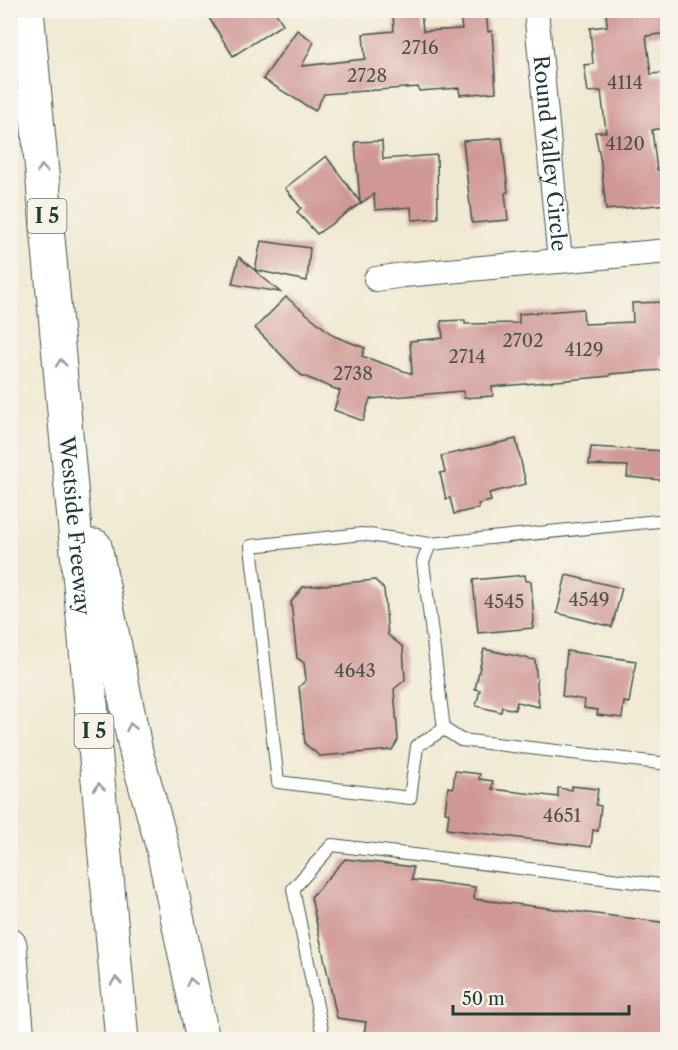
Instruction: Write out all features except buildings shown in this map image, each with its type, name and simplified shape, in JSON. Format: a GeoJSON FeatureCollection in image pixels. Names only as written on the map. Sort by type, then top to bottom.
{"type":"FeatureCollection","features":[{"type":"Feature","properties":{"kind":"highway","name":"Westside Freeway"},"geometry":{"type":"LineString","coordinates":[[27,10],[122,1040]]}},
{"type":"Feature","properties":{"kind":"highway"},"geometry":{"type":"LineString","coordinates":[[66,422],[102,579],[135,752],[162,845],[203,1040]]}},
{"type":"Feature","properties":{"kind":"highway"},"geometry":{"type":"LineString","coordinates":[[10,945],[18,1040]]}},
{"type":"Feature","properties":{"kind":"street","name":"Round Valley Circle"},"geometry":{"type":"LineString","coordinates":[[536,10],[560,261],[668,251]]}},
{"type":"Feature","properties":{"kind":"street"},"geometry":{"type":"LineString","coordinates":[[376,279],[560,261]]}},
{"type":"Feature","properties":{"kind":"lane"},"geometry":{"type":"LineString","coordinates":[[444,729],[417,746],[410,798],[278,782],[251,546],[362,534],[430,544],[668,520]]}},
{"type":"Feature","properties":{"kind":"lane"},"geometry":{"type":"LineString","coordinates":[[430,544],[423,562],[444,729],[461,740],[668,764]]}},
{"type":"Feature","properties":{"kind":"lane"},"geometry":{"type":"LineString","coordinates":[[324,1040],[293,889],[332,845],[668,886]]}}]}
